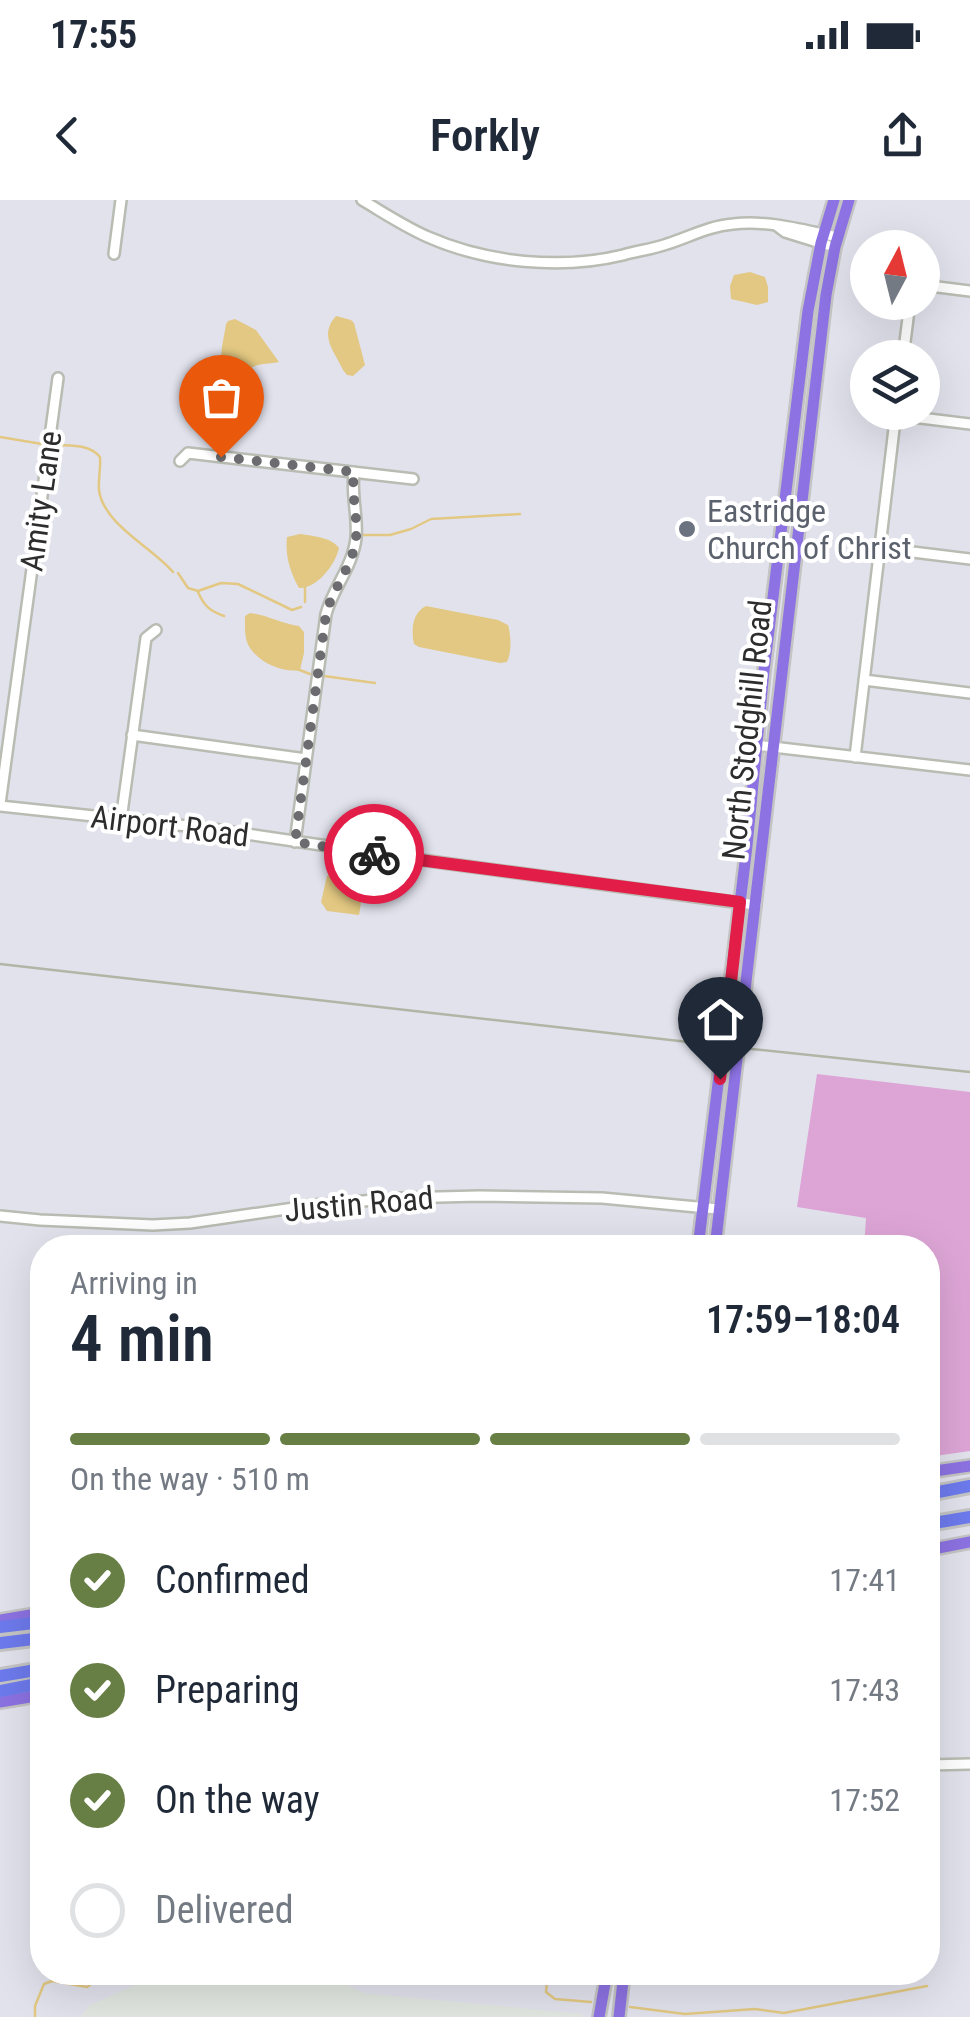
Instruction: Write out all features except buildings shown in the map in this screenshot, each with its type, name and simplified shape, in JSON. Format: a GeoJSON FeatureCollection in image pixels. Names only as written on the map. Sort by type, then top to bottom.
{"type":"FeatureCollection","features":[{"type":"Feature","properties":{"kind":"highway"},"geometry":{"type":"LineString","coordinates":[[940,1495],[970,1489]]}},
{"type":"Feature","properties":{"kind":"highway"},"geometry":{"type":"LineString","coordinates":[[940,1524],[970,1517]]}},
{"type":"Feature","properties":{"kind":"highway"},"geometry":{"type":"LineString","coordinates":[[940,1527],[970,1526]]}},
{"type":"Feature","properties":{"kind":"highway"},"geometry":{"type":"LineString","coordinates":[[0,1623],[30,1622]]}},
{"type":"Feature","properties":{"kind":"highway"},"geometry":{"type":"LineString","coordinates":[[0,1642],[30,1639]]}},
{"type":"Feature","properties":{"kind":"highway"},"geometry":{"type":"LineString","coordinates":[[0,1676],[30,1670]]}},
{"type":"Feature","properties":{"kind":"highway"},"geometry":{"type":"LineString","coordinates":[[0,1691],[30,1685]]}},
{"type":"Feature","properties":{"kind":"main road","name":"North Stodghill Road"},"geometry":{"type":"LineString","coordinates":[[700,1235],[808,312],[834,200]]}},
{"type":"Feature","properties":{"kind":"main road","name":"North Stodghill Road"},"geometry":{"type":"LineString","coordinates":[[715,1235],[826,295],[849,200]]}},
{"type":"Feature","properties":{"kind":"main road"},"geometry":{"type":"LineString","coordinates":[[940,1470],[970,1466]]}},
{"type":"Feature","properties":{"kind":"main road"},"geometry":{"type":"LineString","coordinates":[[940,1548],[970,1542]]}},
{"type":"Feature","properties":{"kind":"main road"},"geometry":{"type":"LineString","coordinates":[[0,1623],[30,1616]]}},
{"type":"Feature","properties":{"kind":"main road"},"geometry":{"type":"LineString","coordinates":[[0,1702],[30,1697]]}},
{"type":"Feature","properties":{"kind":"main road"},"geometry":{"type":"LineString","coordinates":[[599,2017],[605,1985]]}},
{"type":"Feature","properties":{"kind":"main road"},"geometry":{"type":"LineString","coordinates":[[619,2017],[623,1985]]}},
{"type":"Feature","properties":{"kind":"street"},"geometry":{"type":"LineString","coordinates":[[114,254],[120,200]]}},
{"type":"Feature","properties":{"kind":"street"},"geometry":{"type":"LineString","coordinates":[[362,200],[404,226],[454,247],[543,262],[617,256],[729,224],[794,226],[836,242]]}},
{"type":"Feature","properties":{"kind":"street"},"geometry":{"type":"LineString","coordinates":[[940,287],[970,291]]}},
{"type":"Feature","properties":{"kind":"street","name":"Amity Lane"},"geometry":{"type":"LineString","coordinates":[[0,805],[58,378]]}},
{"type":"Feature","properties":{"kind":"street"},"geometry":{"type":"LineString","coordinates":[[940,420],[970,424]]}},
{"type":"Feature","properties":{"kind":"street"},"geometry":{"type":"LineString","coordinates":[[855,757],[894,430]]}},
{"type":"Feature","properties":{"kind":"street"},"geometry":{"type":"LineString","coordinates":[[180,461],[188,453],[412,479]]}},
{"type":"Feature","properties":{"kind":"street"},"geometry":{"type":"LineString","coordinates":[[295,842],[326,614],[356,540],[354,472]]}},
{"type":"Feature","properties":{"kind":"street"},"geometry":{"type":"LineString","coordinates":[[880,548],[970,559]]}},
{"type":"Feature","properties":{"kind":"street"},"geometry":{"type":"LineString","coordinates":[[121,820],[146,638],[156,630]]}},
{"type":"Feature","properties":{"kind":"street"},"geometry":{"type":"LineString","coordinates":[[864,680],[970,692]]}},
{"type":"Feature","properties":{"kind":"street"},"geometry":{"type":"LineString","coordinates":[[132,735],[306,758]]}},
{"type":"Feature","properties":{"kind":"street"},"geometry":{"type":"LineString","coordinates":[[756,745],[970,770]]}},
{"type":"Feature","properties":{"kind":"street","name":"Airport Road"},"geometry":{"type":"LineString","coordinates":[[0,805],[191,826],[756,905]]}},
{"type":"Feature","properties":{"kind":"street","name":"Justin Road"},"geometry":{"type":"LineString","coordinates":[[0,1216],[153,1225],[314,1205],[480,1196],[602,1198],[718,1210]]}},
{"type":"Feature","properties":{"kind":"street"},"geometry":{"type":"LineString","coordinates":[[940,1765],[970,1764]]}},
{"type":"Feature","properties":{"kind":"shaded area"},"geometry":{"type":"Polygon","coordinates":[[[750,272],[765,277],[768,302],[757,305],[731,299],[734,275],[750,272]]]}},
{"type":"Feature","properties":{"kind":"shaded area"},"geometry":{"type":"Polygon","coordinates":[[[336,316],[354,323],[365,365],[353,376],[343,370],[328,337],[336,316]]]}},
{"type":"Feature","properties":{"kind":"shaded area"},"geometry":{"type":"Polygon","coordinates":[[[235,319],[256,330],[279,362],[258,365],[241,374],[225,372],[221,359],[226,324],[235,319]]]}},
{"type":"Feature","properties":{"kind":"shaded area"},"geometry":{"type":"Polygon","coordinates":[[[300,534],[327,539],[339,548],[324,575],[312,585],[299,588],[289,564],[287,537],[300,534]]]}},
{"type":"Feature","properties":{"kind":"shaded area"},"geometry":{"type":"Polygon","coordinates":[[[426,606],[508,625],[511,643],[507,662],[414,644],[414,622],[426,606]]]}},
{"type":"Feature","properties":{"kind":"shaded area"},"geometry":{"type":"Polygon","coordinates":[[[250,613],[299,626],[304,632],[300,670],[279,668],[254,653],[245,633],[245,616],[250,613]]]}},
{"type":"Feature","properties":{"kind":"shaded area"},"geometry":{"type":"Polygon","coordinates":[[[335,872],[364,879],[359,915],[327,911],[321,902],[327,876],[335,872]]]}},
{"type":"Feature","properties":{"kind":"shaded area"},"geometry":{"type":"Polygon","coordinates":[[[817,1074],[970,1092],[970,1451],[940,1455],[940,1235],[865,1235],[866,1218],[797,1207],[817,1074]]]}},
{"type":"Feature","properties":{"kind":"shaded area"},"geometry":{"type":"Polygon","coordinates":[[[135,1985],[347,1985],[363,1993],[583,2017],[80,2017],[90,2005],[135,1985]]]}},
{"type":"Feature","properties":{"kind":"waterway"},"geometry":{"type":"LineString","coordinates":[[0,437],[42,444]]}},
{"type":"Feature","properties":{"kind":"waterway"},"geometry":{"type":"LineString","coordinates":[[56,445],[85,448],[100,457],[99,490],[109,514],[173,572]]}},
{"type":"Feature","properties":{"kind":"waterway"},"geometry":{"type":"LineString","coordinates":[[363,535],[390,535],[431,519],[520,514]]}},
{"type":"Feature","properties":{"kind":"waterway"},"geometry":{"type":"LineString","coordinates":[[178,573],[188,588],[198,591],[221,583],[238,584],[292,610],[301,607]]}},
{"type":"Feature","properties":{"kind":"waterway"},"geometry":{"type":"LineString","coordinates":[[305,587],[305,602]]}},
{"type":"Feature","properties":{"kind":"waterway"},"geometry":{"type":"LineString","coordinates":[[198,592],[208,607],[224,616]]}},
{"type":"Feature","properties":{"kind":"waterway"},"geometry":{"type":"LineString","coordinates":[[297,669],[310,674]]}},
{"type":"Feature","properties":{"kind":"waterway"},"geometry":{"type":"LineString","coordinates":[[324,676],[375,683]]}},
{"type":"Feature","properties":{"kind":"waterway"},"geometry":{"type":"LineString","coordinates":[[35,2017],[44,1985]]}},
{"type":"Feature","properties":{"kind":"waterway"},"geometry":{"type":"LineString","coordinates":[[75,1985],[90,1985]]}},
{"type":"Feature","properties":{"kind":"waterway"},"geometry":{"type":"LineString","coordinates":[[547,1985],[546,1992],[555,1999],[591,2002]]}},
{"type":"Feature","properties":{"kind":"waterway"},"geometry":{"type":"LineString","coordinates":[[630,2007],[685,2014],[755,2009],[784,2013],[927,1986]]}},
{"type":"Feature","properties":{"kind":"railway"},"geometry":{"type":"LineString","coordinates":[[0,964],[970,1072]]}},
{"type":"Feature","properties":{"kind":"way so far"},"geometry":{"type":"LineString","coordinates":[[221,457],[354,472],[356,540],[326,614],[295,842],[374,854]]}},
{"type":"Feature","properties":{"kind":"place","name":"Eastridge Church of Christ"},"geometry":{"type":"Point","coordinates":[687,529]}},
{"type":"Feature","properties":{"kind":"route"},"geometry":{"type":"LineString","coordinates":[[374,854],[740,902],[720,1079]]}}]}
